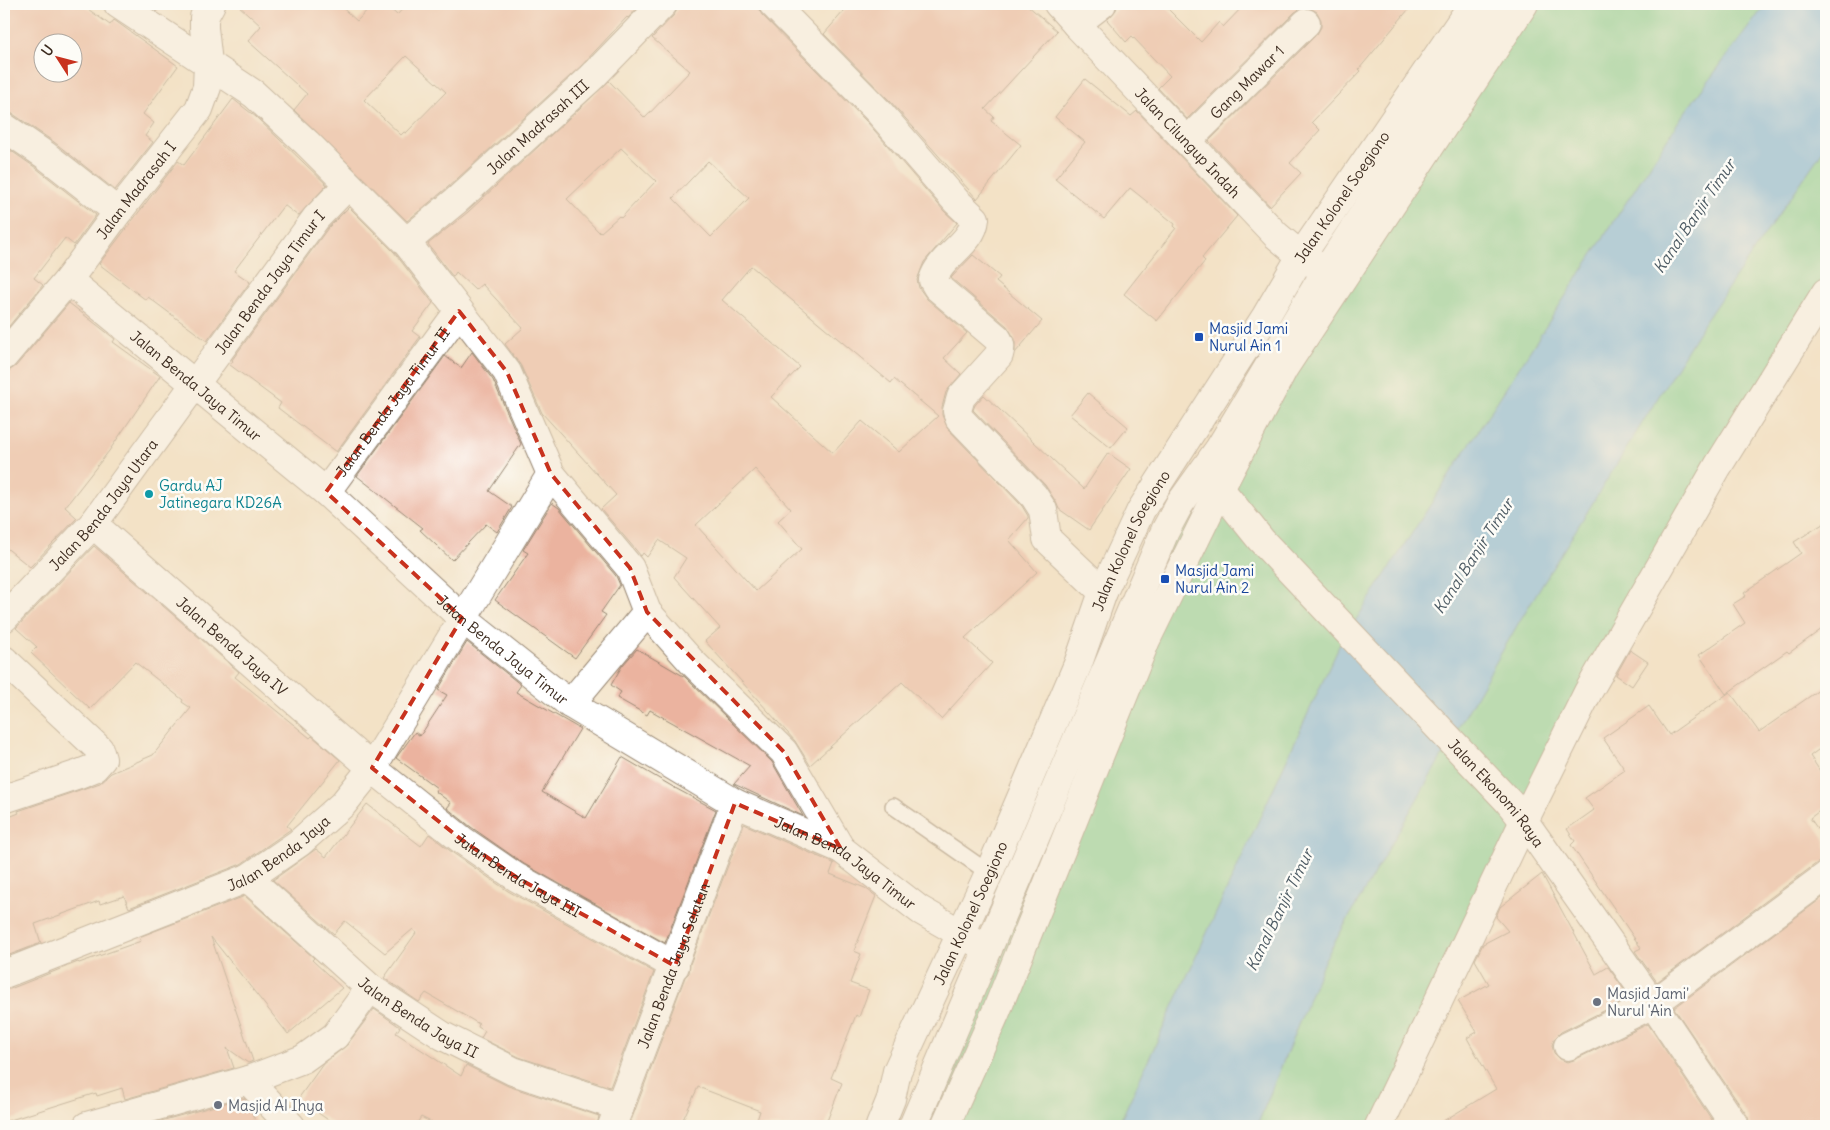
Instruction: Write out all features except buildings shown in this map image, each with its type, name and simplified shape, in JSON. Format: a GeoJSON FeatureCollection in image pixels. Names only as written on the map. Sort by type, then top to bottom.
{"type":"FeatureCollection","features":[{"type":"Feature","properties":{"kind":"street"},"geometry":{"type":"LineString","coordinates":[[118,4],[254,94],[307,143],[406,242],[507,372],[551,474],[630,568],[647,612],[691,661],[784,752],[841,849]]}},
{"type":"Feature","properties":{"kind":"street","name":"Jalan Madrasah I"},"geometry":{"type":"LineString","coordinates":[[4,356],[68,280],[118,212],[199,109],[207,87],[208,63],[204,17],[211,4]]}},
{"type":"Feature","properties":{"kind":"street","name":"Jalan Madrasah III"},"geometry":{"type":"LineString","coordinates":[[406,242],[457,200],[592,77],[663,4]]}},
{"type":"Feature","properties":{"kind":"street"},"geometry":{"type":"LineString","coordinates":[[773,4],[879,112],[956,201],[974,219],[972,232],[938,269],[933,280],[937,287],[997,338],[1001,344],[1001,350],[999,355],[961,398],[957,411],[959,418],[1034,496],[1043,510],[1048,539],[1103,592]]}},
{"type":"Feature","properties":{"kind":"street","name":"Jalan Cilungup Indah"},"geometry":{"type":"LineString","coordinates":[[1058,4],[1276,235],[1300,256],[1326,271]]}},
{"type":"Feature","properties":{"kind":"street"},"geometry":{"type":"LineString","coordinates":[[1076,24],[1102,4]]}},
{"type":"Feature","properties":{"kind":"street","name":"Jalan Kolonel Soegiono"},"geometry":{"type":"LineString","coordinates":[[880,1126],[891,1099],[897,1070],[989,873],[1078,664],[1103,592],[1141,510],[1266,316],[1300,256],[1473,4]]}},
{"type":"Feature","properties":{"kind":"street","name":"Jalan Kolonel Soegiono"},"geometry":{"type":"LineString","coordinates":[[913,1126],[1165,531],[1179,505],[1219,449],[1326,271],[1502,4]]}},
{"type":"Feature","properties":{"kind":"street"},"geometry":{"type":"LineString","coordinates":[[944,1126],[996,1012],[1146,640],[1220,489],[1284,368],[1524,4]]}},
{"type":"Feature","properties":{"kind":"street","name":"Gang Mawar 1"},"geometry":{"type":"LineString","coordinates":[[1187,141],[1306,23]]}},
{"type":"Feature","properties":{"kind":"street"},"geometry":{"type":"LineString","coordinates":[[4,127],[45,155],[118,212]]}},
{"type":"Feature","properties":{"kind":"street","name":"Jalan Benda Jaya Timur I"},"geometry":{"type":"LineString","coordinates":[[195,383],[316,218],[348,185]]}},
{"type":"Feature","properties":{"kind":"street","name":"Jalan Benda Jaya Timur"},"geometry":{"type":"LineString","coordinates":[[68,280],[326,492],[462,618],[570,704],[735,803],[841,849],[920,910],[988,949]]}},
{"type":"Feature","properties":{"kind":"street"},"geometry":{"type":"LineString","coordinates":[[1379,1126],[1516,811],[1588,692],[1718,466],[1826,292]]}},
{"type":"Feature","properties":{"kind":"street","name":"Jalan Benda Jaya Timur II"},"geometry":{"type":"LineString","coordinates":[[326,492],[459,312]]}},
{"type":"Feature","properties":{"kind":"street","name":"Jalan Benda Jaya Utara"},"geometry":{"type":"LineString","coordinates":[[4,618],[93,524],[195,383]]}},
{"type":"Feature","properties":{"kind":"street"},"geometry":{"type":"LineString","coordinates":[[1219,449],[1226,467],[1220,489]]}},
{"type":"Feature","properties":{"kind":"street","name":"Jalan Benda Jaya"},"geometry":{"type":"LineString","coordinates":[[4,974],[248,878],[299,844],[343,804],[372,768],[551,474]]}},
{"type":"Feature","properties":{"kind":"street"},"geometry":{"type":"LineString","coordinates":[[1179,505],[1220,489]]}},
{"type":"Feature","properties":{"kind":"street","name":"Jalan Ekonomi Raya"},"geometry":{"type":"LineString","coordinates":[[1220,489],[1262,540],[1516,811],[1653,1004],[1735,1126]]}},
{"type":"Feature","properties":{"kind":"street","name":"Jalan Benda Jaya IV"},"geometry":{"type":"LineString","coordinates":[[93,524],[372,768]]}},
{"type":"Feature","properties":{"kind":"street"},"geometry":{"type":"LineString","coordinates":[[570,704],[647,612]]}},
{"type":"Feature","properties":{"kind":"street"},"geometry":{"type":"LineString","coordinates":[[4,660],[99,749],[102,758],[94,768],[79,774],[7,793]]}},
{"type":"Feature","properties":{"kind":"street","name":"Jalan Benda Jaya III"},"geometry":{"type":"LineString","coordinates":[[372,768],[462,840],[516,877],[675,966]]}},
{"type":"Feature","properties":{"kind":"street","name":"Jalan Benda Jaya Selatan"},"geometry":{"type":"LineString","coordinates":[[616,1117],[675,966],[735,803]]}},
{"type":"Feature","properties":{"kind":"street"},"geometry":{"type":"LineString","coordinates":[[1568,1046],[1653,1004],[1826,876]]}},
{"type":"Feature","properties":{"kind":"street","name":"Jalan Benda Jaya II"},"geometry":{"type":"LineString","coordinates":[[248,878],[370,988],[444,1036],[513,1071],[616,1117]]}},
{"type":"Feature","properties":{"kind":"street"},"geometry":{"type":"LineString","coordinates":[[87,1126],[122,1121],[248,1080],[303,1059],[335,1036],[370,988]]}},
{"type":"Feature","properties":{"kind":"street"},"geometry":{"type":"LineString","coordinates":[[248,1080],[291,1126]]}},
{"type":"Feature","properties":{"kind":"lane"},"geometry":{"type":"LineString","coordinates":[[893,806],[989,873]]}},
{"type":"Feature","properties":{"kind":"highlighted area"},"geometry":{"type":"Polygon","coordinates":[[[459,311],[507,372],[551,474],[630,568],[647,612],[784,752],[841,849],[735,803],[675,966],[516,877],[462,840],[372,768],[462,618],[326,492],[459,311]]]}},
{"type":"Feature","properties":{"kind":"green space"},"geometry":{"type":"Polygon","coordinates":[[[1501,4],[1826,4],[1826,298],[1524,821],[1379,1126],[913,1126],[1165,531],[1501,4]]]}},
{"type":"Feature","properties":{"kind":"water","name":"Kanal Banjir Timur"},"geometry":{"type":"Polygon","coordinates":[[[1766,4],[1826,4],[1826,146],[1706,320],[1522,617],[1325,959],[1257,1126],[1118,1126],[1339,646],[1682,116],[1766,4]]]}},
{"type":"Feature","properties":{"kind":"place","name":"Masjid Jami Nurul Ain 1"},"geometry":{"type":"Point","coordinates":[1199,337]}},
{"type":"Feature","properties":{"kind":"place","name":"Gardu AJ Jatinegara KD26A"},"geometry":{"type":"Point","coordinates":[149,494]}},
{"type":"Feature","properties":{"kind":"place","name":"Masjid Jami Nurul Ain 2"},"geometry":{"type":"Point","coordinates":[1165,579]}},
{"type":"Feature","properties":{"kind":"place","name":"Masjid Jami' Nurul 'Ain"},"geometry":{"type":"Point","coordinates":[1597,1002]}},
{"type":"Feature","properties":{"kind":"place","name":"Masjid Al Ihya"},"geometry":{"type":"Point","coordinates":[218,1105]}}]}
